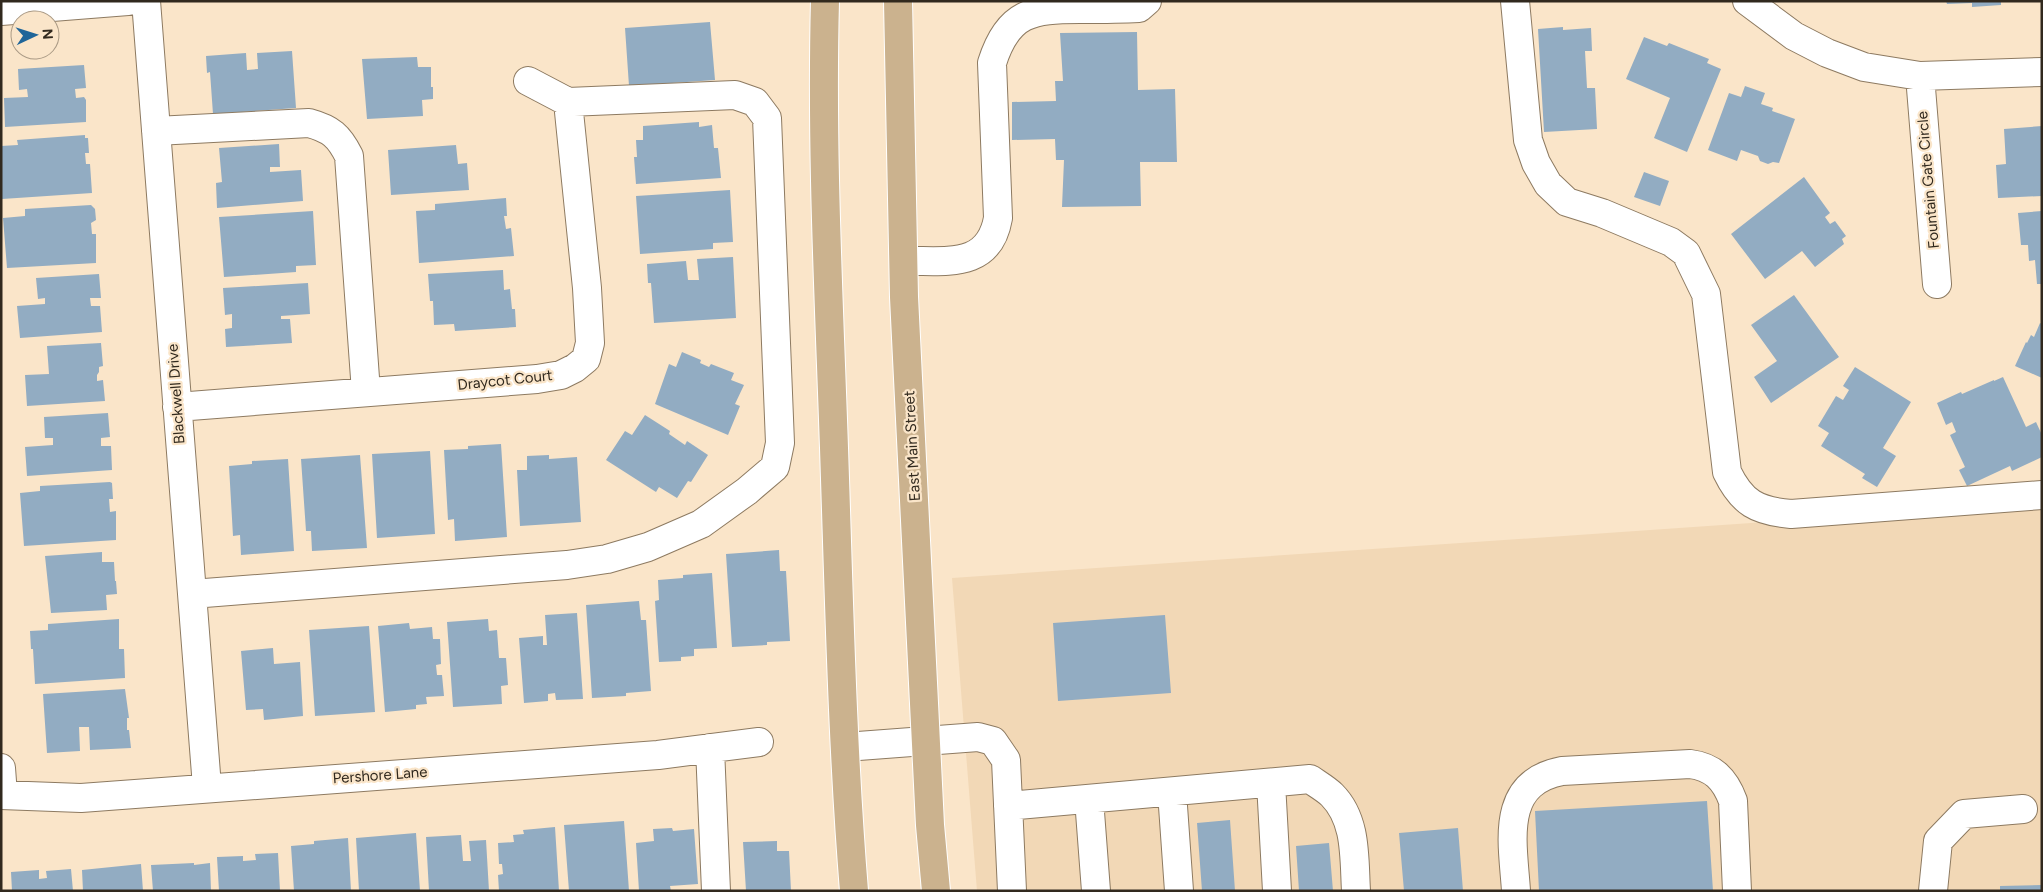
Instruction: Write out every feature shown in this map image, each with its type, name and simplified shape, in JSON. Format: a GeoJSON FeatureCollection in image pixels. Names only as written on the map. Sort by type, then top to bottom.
{"type":"FeatureCollection","features":[{"type":"Feature","properties":{"kind":"main road"},"geometry":{"type":"LineString","coordinates":[[826,1],[823,79],[829,299],[845,747],[854,891]]}},
{"type":"Feature","properties":{"kind":"main road","name":"East Main Street"},"geometry":{"type":"LineString","coordinates":[[898,1],[904,261],[930,825],[936,891]]}},
{"type":"Feature","properties":{"kind":"street"},"geometry":{"type":"LineString","coordinates":[[1,11],[128,1]]}},
{"type":"Feature","properties":{"kind":"street","name":"Blackwell Drive"},"geometry":{"type":"LineString","coordinates":[[146,1],[207,788]]}},
{"type":"Feature","properties":{"kind":"street"},"geometry":{"type":"LineString","coordinates":[[904,261],[959,260],[971,257],[986,246],[996,230],[998,218],[992,63],[998,43],[1010,27],[1027,15],[1046,9],[1139,8],[1147,1]]}},
{"type":"Feature","properties":{"kind":"street"},"geometry":{"type":"LineString","coordinates":[[1515,1],[1528,140],[1536,163],[1548,184],[1567,202],[1602,213],[1671,242],[1686,253],[1696,270],[1706,294],[1727,472],[1734,488],[1746,500],[1764,510],[1791,514],[2042,495]]}},
{"type":"Feature","properties":{"kind":"street"},"geometry":{"type":"LineString","coordinates":[[1747,1],[1794,36],[1826,53],[1864,67],[1920,76],[2042,72]]}},
{"type":"Feature","properties":{"kind":"street","name":"Fountain Gate Circle"},"geometry":{"type":"LineString","coordinates":[[1920,76],[1937,284]]}},
{"type":"Feature","properties":{"kind":"street"},"geometry":{"type":"LineString","coordinates":[[192,594],[566,565],[607,559],[648,547],[701,524],[747,491],[775,467],[780,443],[767,118],[755,102],[736,95],[568,102],[528,81]]}},
{"type":"Feature","properties":{"kind":"street","name":"Draycot Court"},"geometry":{"type":"LineString","coordinates":[[177,407],[537,379],[561,375],[575,368],[586,359],[590,343],[587,288],[568,102]]}},
{"type":"Feature","properties":{"kind":"street"},"geometry":{"type":"LineString","coordinates":[[156,131],[308,124],[325,127],[342,142],[349,156],[366,392]]}},
{"type":"Feature","properties":{"kind":"street"},"geometry":{"type":"LineString","coordinates":[[845,747],[978,737],[993,740],[1006,760],[1012,891]]}},
{"type":"Feature","properties":{"kind":"street","name":"Pershore Lane"},"geometry":{"type":"LineString","coordinates":[[2,795],[81,798],[658,755],[759,742]]}},
{"type":"Feature","properties":{"kind":"street"},"geometry":{"type":"LineString","coordinates":[[710,748],[716,891]]}},
{"type":"Feature","properties":{"kind":"street"},"geometry":{"type":"LineString","coordinates":[[1516,891],[1512,825],[1517,806],[1524,792],[1534,781],[1548,774],[1562,771],[1690,764],[1702,766],[1713,771],[1722,779],[1729,790],[1733,801],[1737,891]]}},
{"type":"Feature","properties":{"kind":"street"},"geometry":{"type":"LineString","coordinates":[[1,768],[2,795]]}},
{"type":"Feature","properties":{"kind":"street"},"geometry":{"type":"LineString","coordinates":[[1008,806],[1310,779],[1332,794],[1344,812],[1352,835],[1356,891]]}},
{"type":"Feature","properties":{"kind":"street"},"geometry":{"type":"LineString","coordinates":[[1271,783],[1277,891]]}},
{"type":"Feature","properties":{"kind":"street"},"geometry":{"type":"LineString","coordinates":[[1172,792],[1179,891]]}},
{"type":"Feature","properties":{"kind":"street"},"geometry":{"type":"LineString","coordinates":[[1089,798],[1096,891]]}},
{"type":"Feature","properties":{"kind":"street"},"geometry":{"type":"LineString","coordinates":[[1933,891],[1938,841],[1964,814],[2023,809]]}},
{"type":"Feature","properties":{"kind":"shaded area"},"geometry":{"type":"Polygon","coordinates":[[[2042,503],[2042,891],[977,891],[952,578],[2042,503]]]}},
{"type":"Feature","properties":{"kind":"building"},"geometry":{"type":"Polygon","coordinates":[[[1946,1],[2001,1],[2001,5],[1972,7],[1972,3],[1947,4],[1946,1]]]}},
{"type":"Feature","properties":{"kind":"building"},"geometry":{"type":"Polygon","coordinates":[[[710,22],[715,80],[629,86],[625,28],[710,22]]]}},
{"type":"Feature","properties":{"kind":"building"},"geometry":{"type":"Polygon","coordinates":[[[1563,27],[1563,30],[1591,28],[1592,51],[1585,51],[1587,88],[1595,88],[1597,129],[1544,132],[1538,29],[1563,27]]]}},
{"type":"Feature","properties":{"kind":"building"},"geometry":{"type":"Polygon","coordinates":[[[1137,32],[1138,90],[1175,89],[1177,162],[1140,162],[1141,206],[1062,207],[1064,160],[1056,160],[1055,139],[1012,140],[1012,102],[1056,101],[1055,81],[1063,81],[1060,33],[1137,32]]]}},
{"type":"Feature","properties":{"kind":"building"},"geometry":{"type":"Polygon","coordinates":[[[1644,37],[1667,46],[1669,43],[1709,59],[1707,63],[1721,69],[1687,152],[1654,138],[1670,98],[1626,79],[1644,37]]]}},
{"type":"Feature","properties":{"kind":"building"},"geometry":{"type":"Polygon","coordinates":[[[292,51],[296,108],[213,114],[210,72],[207,73],[206,56],[246,53],[247,70],[258,69],[257,53],[292,51]]]}},
{"type":"Feature","properties":{"kind":"building"},"geometry":{"type":"Polygon","coordinates":[[[417,57],[418,67],[431,67],[433,99],[422,100],[423,116],[367,119],[362,59],[417,57]]]}},
{"type":"Feature","properties":{"kind":"building"},"geometry":{"type":"Polygon","coordinates":[[[84,65],[86,88],[75,89],[76,98],[84,97],[86,100],[86,122],[5,127],[4,98],[28,97],[27,89],[19,90],[18,69],[84,65]]]}},
{"type":"Feature","properties":{"kind":"building"},"geometry":{"type":"Polygon","coordinates":[[[1745,86],[1765,93],[1761,104],[1773,108],[1772,111],[1795,119],[1779,163],[1773,162],[1768,164],[1760,161],[1758,156],[1741,150],[1737,161],[1708,150],[1729,93],[1741,97],[1745,86]]]}},
{"type":"Feature","properties":{"kind":"building"},"geometry":{"type":"Polygon","coordinates":[[[699,122],[699,127],[712,125],[714,148],[718,148],[721,178],[636,184],[634,157],[637,157],[636,140],[643,140],[643,126],[699,122]]]}},
{"type":"Feature","properties":{"kind":"building"},"geometry":{"type":"Polygon","coordinates":[[[2042,126],[2042,196],[1998,198],[1996,165],[2006,164],[2004,129],[2042,126]]]}},
{"type":"Feature","properties":{"kind":"building"},"geometry":{"type":"Polygon","coordinates":[[[85,135],[85,138],[88,138],[89,153],[85,153],[86,164],[90,164],[92,193],[2,199],[1,146],[18,145],[17,140],[85,135]]]}},
{"type":"Feature","properties":{"kind":"building"},"geometry":{"type":"Polygon","coordinates":[[[279,144],[280,167],[270,167],[270,172],[301,170],[303,201],[217,208],[216,183],[222,182],[219,148],[279,144]]]}},
{"type":"Feature","properties":{"kind":"building"},"geometry":{"type":"Polygon","coordinates":[[[456,145],[458,164],[467,163],[469,190],[391,195],[388,150],[456,145]]]}},
{"type":"Feature","properties":{"kind":"building"},"geometry":{"type":"Polygon","coordinates":[[[1644,172],[1669,181],[1660,206],[1634,197],[1644,172]]]}},
{"type":"Feature","properties":{"kind":"building"},"geometry":{"type":"Polygon","coordinates":[[[1804,177],[1830,213],[1825,217],[1830,224],[1835,221],[1846,236],[1842,239],[1844,244],[1815,267],[1802,251],[1765,279],[1731,234],[1804,177]]]}},
{"type":"Feature","properties":{"kind":"building"},"geometry":{"type":"Polygon","coordinates":[[[730,190],[733,242],[713,243],[713,249],[640,254],[636,196],[730,190]]]}},
{"type":"Feature","properties":{"kind":"building"},"geometry":{"type":"Polygon","coordinates":[[[506,198],[507,216],[504,216],[506,229],[511,228],[514,256],[419,263],[416,211],[435,210],[435,204],[506,198]]]}},
{"type":"Feature","properties":{"kind":"building"},"geometry":{"type":"Polygon","coordinates":[[[91,205],[95,209],[96,220],[91,223],[92,234],[96,234],[96,263],[7,268],[3,218],[25,216],[25,209],[91,205]]]}},
{"type":"Feature","properties":{"kind":"building"},"geometry":{"type":"Polygon","coordinates":[[[313,211],[316,265],[296,266],[296,272],[224,277],[219,217],[313,211]]]}},
{"type":"Feature","properties":{"kind":"building"},"geometry":{"type":"Polygon","coordinates":[[[2042,211],[2042,284],[2037,284],[2035,260],[2029,261],[2028,245],[2021,245],[2018,213],[2042,211]]]}},
{"type":"Feature","properties":{"kind":"building"},"geometry":{"type":"Polygon","coordinates":[[[733,257],[736,318],[654,323],[651,283],[648,283],[647,264],[686,261],[688,280],[699,280],[697,259],[733,257]]]}},
{"type":"Feature","properties":{"kind":"building"},"geometry":{"type":"Polygon","coordinates":[[[503,270],[504,290],[510,289],[512,309],[515,309],[516,327],[455,331],[454,324],[434,325],[433,301],[430,301],[428,274],[503,270]]]}},
{"type":"Feature","properties":{"kind":"building"},"geometry":{"type":"Polygon","coordinates":[[[99,274],[101,298],[90,298],[91,306],[100,306],[102,332],[20,338],[17,306],[45,304],[45,298],[38,299],[36,278],[99,274]]]}},
{"type":"Feature","properties":{"kind":"building"},"geometry":{"type":"Polygon","coordinates":[[[308,283],[310,314],[281,316],[281,319],[290,319],[292,343],[226,347],[225,329],[232,328],[232,314],[225,315],[223,288],[308,283]]]}},
{"type":"Feature","properties":{"kind":"building"},"geometry":{"type":"Polygon","coordinates":[[[1794,295],[1839,357],[1771,403],[1754,377],[1777,361],[1751,325],[1794,295]]]}},
{"type":"Feature","properties":{"kind":"building"},"geometry":{"type":"Polygon","coordinates":[[[2040,323],[2042,324],[2042,378],[2015,366],[2026,342],[2031,335],[2034,337],[2040,323]]]}},
{"type":"Feature","properties":{"kind":"building"},"geometry":{"type":"Polygon","coordinates":[[[101,343],[103,366],[99,367],[97,381],[103,380],[105,401],[27,406],[25,375],[49,374],[47,346],[101,343]]]}},
{"type":"Feature","properties":{"kind":"building"},"geometry":{"type":"Polygon","coordinates":[[[682,352],[701,360],[700,363],[709,367],[711,364],[734,373],[731,380],[744,385],[735,404],[740,406],[728,435],[655,404],[669,364],[676,367],[682,352]]]}},
{"type":"Feature","properties":{"kind":"building"},"geometry":{"type":"Polygon","coordinates":[[[1855,367],[1911,402],[1883,448],[1896,456],[1877,487],[1862,478],[1865,474],[1821,446],[1829,433],[1818,426],[1836,396],[1843,400],[1849,390],[1843,386],[1855,367]]]}},
{"type":"Feature","properties":{"kind":"building"},"geometry":{"type":"Polygon","coordinates":[[[2003,377],[2026,427],[2036,422],[2042,435],[2042,457],[2012,471],[2010,466],[1967,486],[1959,470],[1965,467],[1950,435],[1956,432],[1952,422],[1946,425],[1937,403],[2003,377]]]}},
{"type":"Feature","properties":{"kind":"building"},"geometry":{"type":"Polygon","coordinates":[[[108,413],[110,437],[101,438],[101,446],[111,446],[112,470],[27,476],[25,447],[53,445],[53,438],[45,438],[44,417],[108,413]]]}},
{"type":"Feature","properties":{"kind":"building"},"geometry":{"type":"Polygon","coordinates":[[[645,415],[670,431],[669,434],[685,445],[687,441],[708,455],[691,482],[688,481],[677,498],[659,487],[656,492],[606,460],[625,431],[632,435],[645,415]]]}},
{"type":"Feature","properties":{"kind":"building"},"geometry":{"type":"Polygon","coordinates":[[[501,444],[507,537],[455,541],[454,519],[448,520],[444,450],[468,449],[468,446],[501,444]]]}},
{"type":"Feature","properties":{"kind":"building"},"geometry":{"type":"Polygon","coordinates":[[[430,451],[435,534],[377,538],[372,454],[430,451]]]}},
{"type":"Feature","properties":{"kind":"building"},"geometry":{"type":"Polygon","coordinates":[[[360,455],[367,548],[312,551],[311,531],[306,531],[301,459],[360,455]]]}},
{"type":"Feature","properties":{"kind":"building"},"geometry":{"type":"Polygon","coordinates":[[[549,455],[549,459],[577,457],[581,522],[520,526],[517,470],[527,470],[527,456],[549,455]]]}},
{"type":"Feature","properties":{"kind":"building"},"geometry":{"type":"Polygon","coordinates":[[[288,459],[294,551],[241,555],[240,535],[233,536],[229,466],[252,464],[252,461],[288,459]]]}},
{"type":"Feature","properties":{"kind":"building"},"geometry":{"type":"Polygon","coordinates":[[[112,483],[113,499],[109,499],[110,512],[116,511],[116,540],[24,546],[20,493],[40,491],[40,486],[112,483]]]}},
{"type":"Feature","properties":{"kind":"building"},"geometry":{"type":"Polygon","coordinates":[[[779,550],[780,571],[786,571],[790,641],[767,642],[767,645],[732,647],[726,554],[779,550]]]}},
{"type":"Feature","properties":{"kind":"building"},"geometry":{"type":"Polygon","coordinates":[[[102,552],[102,562],[114,562],[116,581],[117,594],[106,595],[107,610],[51,613],[45,556],[102,552]]]}},
{"type":"Feature","properties":{"kind":"building"},"geometry":{"type":"Polygon","coordinates":[[[712,573],[717,648],[694,649],[694,656],[681,657],[681,661],[659,662],[655,601],[659,600],[658,580],[683,578],[683,575],[712,573]]]}},
{"type":"Feature","properties":{"kind":"building"},"geometry":{"type":"Polygon","coordinates":[[[639,601],[641,620],[646,620],[651,691],[626,693],[626,696],[592,698],[586,605],[639,601]]]}},
{"type":"Feature","properties":{"kind":"building"},"geometry":{"type":"Polygon","coordinates":[[[577,613],[583,699],[556,700],[555,693],[548,694],[548,701],[524,703],[519,638],[543,636],[543,645],[547,645],[545,615],[577,613]]]}},
{"type":"Feature","properties":{"kind":"building"},"geometry":{"type":"Polygon","coordinates":[[[1165,615],[1171,693],[1058,701],[1053,623],[1165,615]]]}},
{"type":"Feature","properties":{"kind":"building"},"geometry":{"type":"Polygon","coordinates":[[[119,619],[119,649],[124,649],[125,678],[35,684],[30,631],[48,630],[48,624],[119,619]]]}},
{"type":"Feature","properties":{"kind":"building"},"geometry":{"type":"Polygon","coordinates":[[[488,619],[489,631],[497,630],[499,658],[506,658],[508,685],[501,686],[502,704],[453,707],[447,622],[488,619]]]}},
{"type":"Feature","properties":{"kind":"building"},"geometry":{"type":"Polygon","coordinates":[[[409,623],[410,629],[432,627],[433,639],[440,639],[441,664],[436,665],[437,675],[442,675],[444,696],[426,697],[427,704],[416,705],[416,709],[385,712],[378,626],[409,623]]]}},
{"type":"Feature","properties":{"kind":"building"},"geometry":{"type":"Polygon","coordinates":[[[369,626],[375,712],[315,716],[309,630],[369,626]]]}},
{"type":"Feature","properties":{"kind":"building"},"geometry":{"type":"Polygon","coordinates":[[[273,648],[274,664],[300,662],[303,716],[264,720],[263,709],[246,710],[241,651],[273,648]]]}},
{"type":"Feature","properties":{"kind":"building"},"geometry":{"type":"Polygon","coordinates":[[[125,689],[129,718],[127,718],[127,730],[129,730],[131,748],[90,750],[89,727],[79,727],[80,751],[47,753],[43,694],[125,689]]]}},
{"type":"Feature","properties":{"kind":"building"},"geometry":{"type":"Polygon","coordinates":[[[1707,801],[1713,891],[1539,891],[1535,811],[1707,801]]]}},
{"type":"Feature","properties":{"kind":"building"},"geometry":{"type":"Polygon","coordinates":[[[1230,820],[1235,891],[1202,891],[1197,823],[1230,820]]]}},
{"type":"Feature","properties":{"kind":"building"},"geometry":{"type":"Polygon","coordinates":[[[624,821],[629,891],[569,891],[564,825],[624,821]]]}},
{"type":"Feature","properties":{"kind":"building"},"geometry":{"type":"Polygon","coordinates":[[[555,827],[559,891],[499,891],[498,875],[503,874],[502,864],[499,864],[498,843],[514,842],[513,835],[524,834],[523,830],[555,827]]]}},
{"type":"Feature","properties":{"kind":"building"},"geometry":{"type":"Polygon","coordinates":[[[672,828],[673,831],[694,829],[698,884],[670,886],[671,891],[639,891],[636,843],[654,841],[653,829],[672,828]]]}},
{"type":"Feature","properties":{"kind":"building"},"geometry":{"type":"Polygon","coordinates":[[[1458,828],[1463,891],[1404,891],[1399,833],[1458,828]]]}},
{"type":"Feature","properties":{"kind":"building"},"geometry":{"type":"Polygon","coordinates":[[[416,833],[420,891],[359,891],[356,838],[416,833]]]}},
{"type":"Feature","properties":{"kind":"building"},"geometry":{"type":"Polygon","coordinates":[[[461,835],[463,861],[471,861],[469,841],[486,840],[489,891],[429,891],[426,837],[461,835]]]}},
{"type":"Feature","properties":{"kind":"building"},"geometry":{"type":"Polygon","coordinates":[[[348,838],[351,891],[294,891],[291,846],[314,844],[314,841],[348,838]]]}},
{"type":"Feature","properties":{"kind":"building"},"geometry":{"type":"Polygon","coordinates":[[[777,841],[777,851],[789,851],[791,891],[746,891],[743,842],[777,841]]]}},
{"type":"Feature","properties":{"kind":"building"},"geometry":{"type":"Polygon","coordinates":[[[1329,843],[1333,891],[1299,891],[1296,846],[1329,843]]]}},
{"type":"Feature","properties":{"kind":"building"},"geometry":{"type":"Polygon","coordinates":[[[278,853],[280,891],[219,891],[217,857],[243,856],[243,861],[256,860],[255,854],[278,853]]]}},
{"type":"Feature","properties":{"kind":"building"},"geometry":{"type":"Polygon","coordinates":[[[194,863],[194,865],[210,863],[211,891],[153,891],[151,865],[194,863]]]}},
{"type":"Feature","properties":{"kind":"building"},"geometry":{"type":"Polygon","coordinates":[[[141,864],[143,891],[83,891],[82,870],[141,864]]]}},
{"type":"Feature","properties":{"kind":"building"},"geometry":{"type":"Polygon","coordinates":[[[71,869],[73,891],[12,891],[11,872],[39,870],[39,879],[47,878],[46,871],[71,869]]]}},
{"type":"Feature","properties":{"kind":"building"},"geometry":{"type":"Polygon","coordinates":[[[2042,885],[2042,891],[2000,891],[2000,886],[2042,885]]]}}]}
